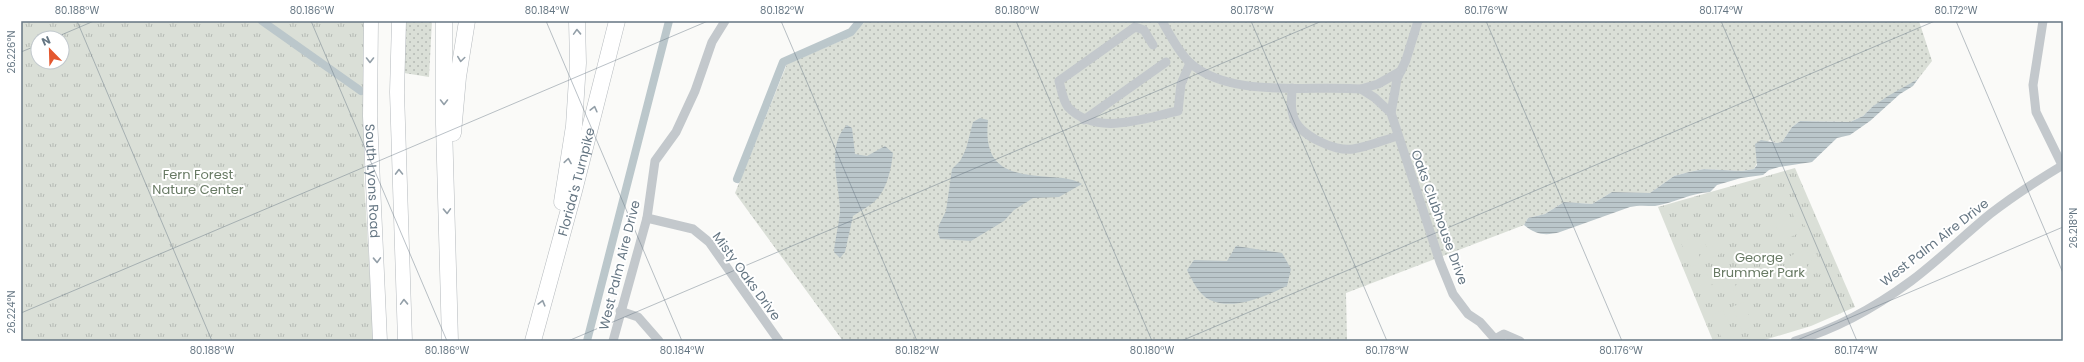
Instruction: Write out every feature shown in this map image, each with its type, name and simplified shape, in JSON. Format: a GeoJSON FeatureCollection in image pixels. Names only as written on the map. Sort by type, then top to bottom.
{"type":"FeatureCollection","features":[{"type":"Feature","properties":{"kind":"highway"},"geometry":{"type":"LineString","coordinates":[[444,21],[445,172],[450,341]]}},
{"type":"Feature","properties":{"kind":"highway"},"geometry":{"type":"LineString","coordinates":[[445,172],[450,155],[458,77],[467,21]]}},
{"type":"Feature","properties":{"kind":"highway"},"geometry":{"type":"LineString","coordinates":[[559,242],[563,191],[574,126],[578,63],[577,21]]}},
{"type":"Feature","properties":{"kind":"highway","name":"Florida's Turnpike"},"geometry":{"type":"LineString","coordinates":[[533,341],[574,191],[617,21]]}},
{"type":"Feature","properties":{"kind":"main road","name":"South Lyons Road"},"geometry":{"type":"LineString","coordinates":[[371,21],[370,116],[380,341]]}},
{"type":"Feature","properties":{"kind":"main road","name":"South Lyons Road"},"geometry":{"type":"LineString","coordinates":[[399,21],[397,92],[405,341]]}},
{"type":"Feature","properties":{"kind":"street","name":"West Palm Aire Drive"},"geometry":{"type":"LineString","coordinates":[[613,341],[620,311],[647,218],[655,161],[676,132],[695,91],[712,42],[725,21]]}},
{"type":"Feature","properties":{"kind":"street"},"geometry":{"type":"LineString","coordinates":[[1162,21],[1190,63],[1205,74],[1219,81],[1244,86],[1361,89],[1378,84],[1401,71]]}},
{"type":"Feature","properties":{"kind":"street","name":"Oaks Clubhouse Drive"},"geometry":{"type":"LineString","coordinates":[[1418,21],[1406,60],[1393,94],[1391,113],[1398,136],[1440,262],[1454,294],[1468,314],[1480,322],[1498,340],[1504,334],[1520,341]]}},
{"type":"Feature","properties":{"kind":"street"},"geometry":{"type":"LineString","coordinates":[[2043,21],[2033,85],[2036,112],[2063,166]]}},
{"type":"Feature","properties":{"kind":"street"},"geometry":{"type":"LineString","coordinates":[[1153,45],[1144,30],[1134,28],[1059,81],[1067,106],[1084,120],[1107,125],[1178,111],[1180,84],[1190,63]]}},
{"type":"Feature","properties":{"kind":"street"},"geometry":{"type":"LineString","coordinates":[[1084,120],[1166,62]]}},
{"type":"Feature","properties":{"kind":"street"},"geometry":{"type":"LineString","coordinates":[[1292,88],[1292,115],[1297,124],[1307,135],[1333,147],[1353,149],[1398,136]]}},
{"type":"Feature","properties":{"kind":"street","name":"Oaks Clubhouse Drive"},"geometry":{"type":"LineString","coordinates":[[1361,89],[1375,98],[1391,113]]}},
{"type":"Feature","properties":{"kind":"street","name":"West Palm Aire Drive"},"geometry":{"type":"LineString","coordinates":[[1795,341],[1838,324],[1877,303],[1911,281],[2019,192],[2063,166]]}},
{"type":"Feature","properties":{"kind":"street","name":"Misty Oaks Drive"},"geometry":{"type":"LineString","coordinates":[[647,218],[693,229],[709,242],[779,341]]}},
{"type":"Feature","properties":{"kind":"street"},"geometry":{"type":"LineString","coordinates":[[620,311],[638,317],[659,341]]}},
{"type":"Feature","properties":{"kind":"green space","name":"Fern Forest Nature Center"},"geometry":{"type":"Polygon","coordinates":[[[21,21],[366,21],[364,180],[374,341],[21,341],[21,21]]]}},
{"type":"Feature","properties":{"kind":"green space"},"geometry":{"type":"Polygon","coordinates":[[[405,21],[432,21],[429,77],[404,73],[405,21]]]}},
{"type":"Feature","properties":{"kind":"green space"},"geometry":{"type":"Polygon","coordinates":[[[866,21],[1919,21],[1932,61],[1918,79],[1873,106],[1863,116],[1850,122],[1800,121],[1792,127],[1782,142],[1777,143],[1769,140],[1754,169],[1742,171],[1704,169],[1674,176],[1650,193],[1612,192],[1592,204],[1564,202],[1545,214],[1528,218],[1524,225],[1346,293],[1347,341],[843,341],[735,193],[787,64],[847,38],[866,21]]]}},
{"type":"Feature","properties":{"kind":"green space","name":"George Brummer Park"},"geometry":{"type":"Polygon","coordinates":[[[1795,168],[1855,307],[1811,326],[1761,341],[1713,341],[1658,207],[1795,168]]]}},
{"type":"Feature","properties":{"kind":"green space"},"geometry":{"type":"Polygon","coordinates":[[[1799,201],[1810,227],[1806,229],[1795,203],[1799,201]]]}},
{"type":"Feature","properties":{"kind":"green space"},"geometry":{"type":"Polygon","coordinates":[[[1793,203],[1804,230],[1800,231],[1789,205],[1793,203]]]}},
{"type":"Feature","properties":{"kind":"green space"},"geometry":{"type":"Polygon","coordinates":[[[1787,210],[1797,234],[1782,241],[1772,217],[1787,210]]]}},
{"type":"Feature","properties":{"kind":"green space"},"geometry":{"type":"Polygon","coordinates":[[[1712,230],[1722,253],[1711,258],[1701,234],[1712,230]]]}},
{"type":"Feature","properties":{"kind":"green space"},"geometry":{"type":"Polygon","coordinates":[[[1692,238],[1702,262],[1691,267],[1681,243],[1692,238]]]}},
{"type":"Feature","properties":{"kind":"green space"},"geometry":{"type":"Polygon","coordinates":[[[1814,248],[1824,273],[1818,275],[1807,251],[1814,248]]]}},
{"type":"Feature","properties":{"kind":"green space"},"geometry":{"type":"Polygon","coordinates":[[[1801,251],[1813,280],[1798,286],[1786,258],[1801,251]]]}},
{"type":"Feature","properties":{"kind":"green space"},"geometry":{"type":"Polygon","coordinates":[[[1728,266],[1737,289],[1726,294],[1717,270],[1728,266]]]}},
{"type":"Feature","properties":{"kind":"green space"},"geometry":{"type":"Polygon","coordinates":[[[1707,274],[1717,297],[1707,302],[1697,279],[1707,274]]]}},
{"type":"Feature","properties":{"kind":"green space"},"geometry":{"type":"Polygon","coordinates":[[[1743,302],[1753,326],[1743,331],[1732,307],[1743,302]]]}},
{"type":"Feature","properties":{"kind":"green space"},"geometry":{"type":"Polygon","coordinates":[[[1723,310],[1734,335],[1722,339],[1712,315],[1723,310]]]}},
{"type":"Feature","properties":{"kind":"shaded area"},"geometry":{"type":"Polygon","coordinates":[[[1918,79],[1913,86],[1900,94],[1870,121],[1850,135],[1837,138],[1812,162],[1779,167],[1769,170],[1763,175],[1741,178],[1717,185],[1710,192],[1696,194],[1662,205],[1630,207],[1560,232],[1541,234],[1524,225],[1528,218],[1545,214],[1564,202],[1592,204],[1612,192],[1650,193],[1674,176],[1704,169],[1742,171],[1754,169],[1757,165],[1755,144],[1761,140],[1777,143],[1782,142],[1792,127],[1800,121],[1850,122],[1863,116],[1873,106],[1918,79]]]}},
{"type":"Feature","properties":{"kind":"shaded area"},"geometry":{"type":"Polygon","coordinates":[[[980,118],[988,120],[990,149],[995,159],[1002,166],[1011,171],[1022,174],[1067,179],[1082,184],[1059,197],[1033,198],[1014,210],[1004,221],[971,241],[940,239],[938,232],[939,225],[946,211],[952,169],[960,161],[966,149],[973,122],[980,118]]]}},
{"type":"Feature","properties":{"kind":"shaded area"},"geometry":{"type":"Polygon","coordinates":[[[847,125],[852,128],[855,154],[867,156],[885,146],[893,153],[890,173],[882,192],[874,202],[853,216],[845,252],[840,258],[834,252],[840,209],[835,154],[841,133],[847,125]]]}},
{"type":"Feature","properties":{"kind":"shaded area"},"geometry":{"type":"Polygon","coordinates":[[[1236,246],[1282,253],[1291,269],[1287,286],[1259,298],[1239,303],[1219,303],[1202,295],[1187,270],[1194,260],[1227,261],[1236,246]]]}},
{"type":"Feature","properties":{"kind":"waterway"},"geometry":{"type":"LineString","coordinates":[[262,21],[361,91]]}},
{"type":"Feature","properties":{"kind":"waterway"},"geometry":{"type":"LineString","coordinates":[[587,341],[669,21]]}},
{"type":"Feature","properties":{"kind":"waterway"},"geometry":{"type":"LineString","coordinates":[[737,179],[783,62],[851,32],[860,21]]}}]}
